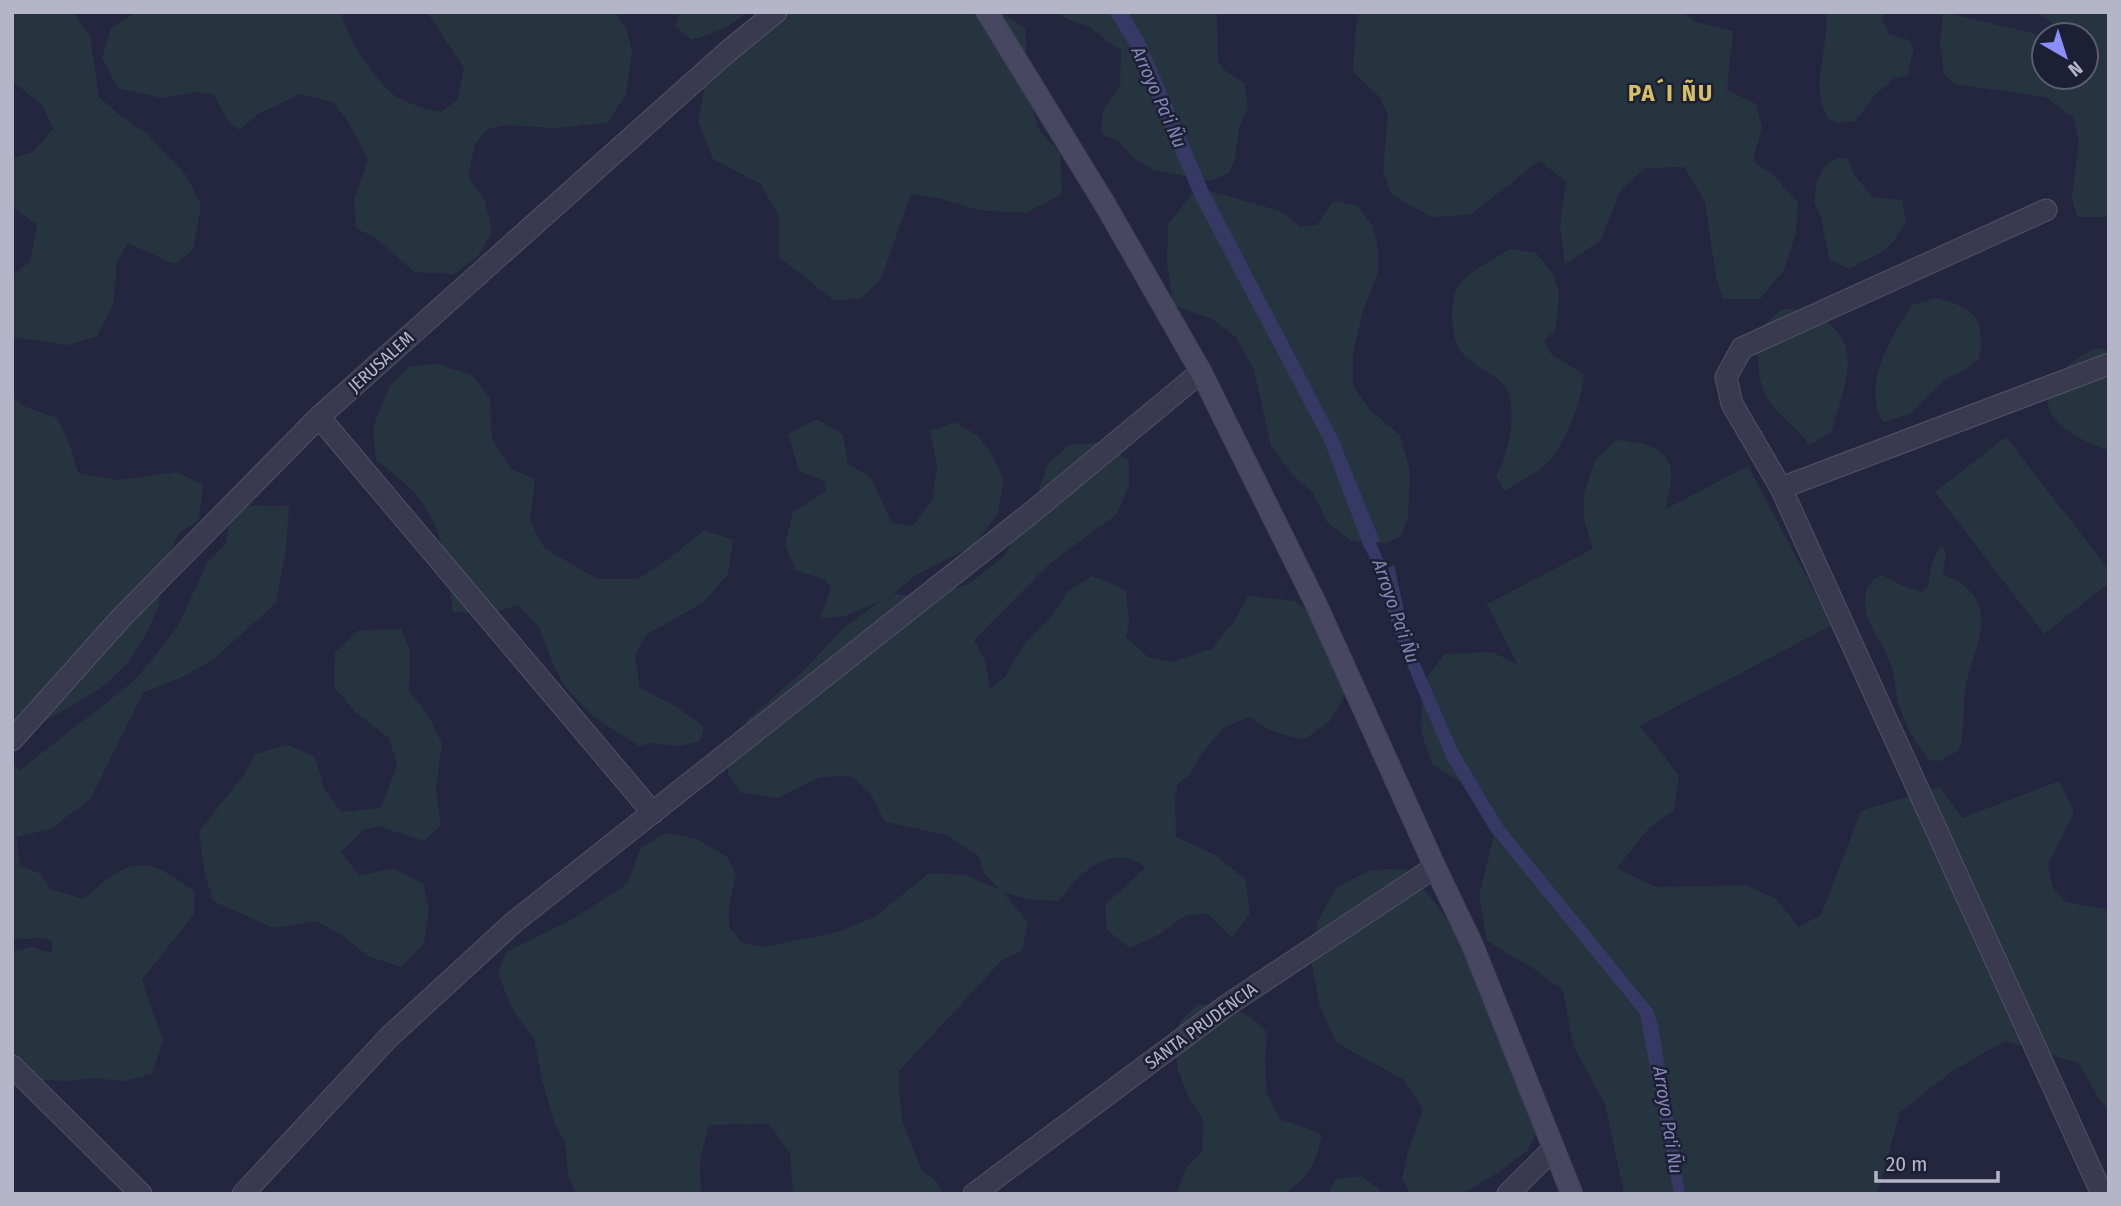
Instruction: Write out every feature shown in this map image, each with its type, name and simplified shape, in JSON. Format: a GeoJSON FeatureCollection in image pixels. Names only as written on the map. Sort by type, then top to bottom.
{"type":"FeatureCollection","features":[{"type":"Feature","properties":{"kind":"main road"},"geometry":{"type":"LineString","coordinates":[[987,12],[1106,206],[1201,372],[1316,604],[1472,944],[1572,1194]]}},
{"type":"Feature","properties":{"kind":"street","name":"JERUSALEM"},"geometry":{"type":"LineString","coordinates":[[12,740],[122,617],[319,417],[726,53],[776,12]]}},
{"type":"Feature","properties":{"kind":"street"},"geometry":{"type":"LineString","coordinates":[[2046,210],[1742,348],[1726,377],[1732,404],[1782,488],[2102,1194]]}},
{"type":"Feature","properties":{"kind":"street"},"geometry":{"type":"LineString","coordinates":[[1782,488],[2109,364]]}},
{"type":"Feature","properties":{"kind":"street"},"geometry":{"type":"LineString","coordinates":[[243,1194],[398,1028],[513,923],[1031,513],[1201,372]]}},
{"type":"Feature","properties":{"kind":"street"},"geometry":{"type":"LineString","coordinates":[[319,417],[653,813]]}},
{"type":"Feature","properties":{"kind":"street","name":"SANTA PRUDENCIA"},"geometry":{"type":"LineString","coordinates":[[974,1194],[1226,1006],[1435,867]]}},
{"type":"Feature","properties":{"kind":"street"},"geometry":{"type":"LineString","coordinates":[[12,1066],[141,1194]]}},
{"type":"Feature","properties":{"kind":"street"},"geometry":{"type":"LineString","coordinates":[[1508,1194],[1553,1149]]}},
{"type":"Feature","properties":{"kind":"shaded area"},"geometry":{"type":"Polygon","coordinates":[[[12,12],[73,12],[90,36],[99,97],[146,133],[186,175],[201,205],[193,250],[174,264],[128,243],[117,262],[113,305],[97,336],[68,345],[12,337],[12,275],[30,262],[37,225],[12,207],[12,159],[34,151],[53,129],[42,105],[12,81],[12,12]]]}},
{"type":"Feature","properties":{"kind":"shaded area"},"geometry":{"type":"Polygon","coordinates":[[[136,12],[342,12],[360,54],[390,92],[408,103],[441,112],[457,100],[464,68],[427,12],[615,12],[626,28],[632,50],[626,94],[607,123],[555,128],[505,125],[486,130],[475,144],[468,177],[485,201],[492,232],[478,256],[454,274],[414,272],[376,238],[356,228],[354,200],[368,160],[350,125],[334,102],[300,94],[258,114],[239,130],[229,122],[213,94],[198,92],[162,98],[118,88],[102,58],[111,28],[136,12]]]}},
{"type":"Feature","properties":{"kind":"shaded area"},"geometry":{"type":"Polygon","coordinates":[[[680,12],[746,12],[728,26],[692,40],[675,26],[680,12]]]}},
{"type":"Feature","properties":{"kind":"shaded area"},"geometry":{"type":"Polygon","coordinates":[[[789,12],[1001,12],[1025,28],[1030,96],[1039,130],[1060,153],[1062,194],[1026,213],[979,210],[938,198],[911,194],[881,279],[861,298],[835,301],[779,257],[779,217],[761,184],[713,159],[698,121],[706,81],[789,12]]]}},
{"type":"Feature","properties":{"kind":"shaded area"},"geometry":{"type":"Polygon","coordinates":[[[1058,12],[1217,12],[1218,62],[1223,69],[1244,83],[1248,107],[1239,129],[1235,158],[1229,173],[1211,181],[1153,170],[1132,156],[1118,141],[1105,136],[1101,131],[1103,111],[1120,86],[1121,51],[1088,26],[1067,19],[1058,12]]]}},
{"type":"Feature","properties":{"kind":"shaded area"},"geometry":{"type":"Polygon","coordinates":[[[1359,12],[1682,12],[1696,22],[1733,31],[1727,90],[1756,104],[1762,127],[1753,161],[1772,174],[1798,202],[1796,233],[1784,270],[1760,299],[1723,299],[1716,276],[1705,202],[1684,167],[1645,168],[1620,191],[1601,240],[1565,264],[1560,225],[1566,181],[1539,161],[1470,215],[1431,217],[1391,194],[1383,171],[1388,116],[1380,97],[1353,72],[1359,12]]]}},
{"type":"Feature","properties":{"kind":"shaded area"},"geometry":{"type":"Polygon","coordinates":[[[1826,12],[1884,12],[1882,20],[1889,34],[1908,40],[1914,48],[1907,77],[1895,78],[1875,95],[1855,121],[1838,123],[1827,118],[1821,101],[1820,75],[1826,12]]]}},
{"type":"Feature","properties":{"kind":"shaded area"},"geometry":{"type":"Polygon","coordinates":[[[1943,12],[2030,33],[2030,91],[2100,91],[2100,21],[2050,21],[2037,12],[2109,12],[2109,217],[2077,217],[2072,198],[2079,141],[2073,117],[2046,97],[1955,84],[1944,74],[1940,44],[1943,12]]]}},
{"type":"Feature","properties":{"kind":"shaded area"},"geometry":{"type":"Polygon","coordinates":[[[1839,158],[1847,158],[1854,174],[1872,197],[1902,200],[1906,221],[1888,247],[1849,269],[1829,259],[1821,218],[1814,203],[1817,180],[1826,164],[1839,158]]]}},
{"type":"Feature","properties":{"kind":"shaded area"},"geometry":{"type":"Polygon","coordinates":[[[1209,191],[1280,211],[1300,227],[1317,225],[1333,201],[1356,205],[1373,226],[1379,252],[1378,272],[1362,314],[1353,354],[1353,386],[1370,410],[1400,435],[1410,471],[1408,518],[1400,537],[1386,543],[1351,541],[1327,522],[1313,493],[1292,474],[1271,446],[1254,370],[1236,337],[1212,319],[1173,305],[1167,261],[1168,224],[1193,193],[1209,191]]]}},
{"type":"Feature","properties":{"kind":"shaded area"},"geometry":{"type":"Polygon","coordinates":[[[1510,249],[1536,253],[1552,272],[1559,292],[1556,329],[1544,341],[1551,354],[1584,375],[1580,397],[1560,446],[1537,472],[1505,491],[1496,476],[1505,456],[1511,430],[1511,403],[1508,392],[1502,383],[1469,360],[1460,350],[1453,328],[1452,309],[1455,293],[1463,281],[1475,270],[1510,249]]]}},
{"type":"Feature","properties":{"kind":"shaded area"},"geometry":{"type":"Polygon","coordinates":[[[1935,298],[1959,305],[1974,316],[1981,334],[1979,359],[1964,371],[1948,377],[1910,414],[1883,422],[1875,392],[1881,362],[1912,305],[1935,298]]]}},
{"type":"Feature","properties":{"kind":"shaded area"},"geometry":{"type":"Polygon","coordinates":[[[1783,309],[1803,310],[1827,321],[1842,339],[1848,357],[1846,379],[1831,433],[1809,445],[1769,401],[1761,384],[1758,362],[1760,341],[1768,321],[1783,309]]]}},
{"type":"Feature","properties":{"kind":"shaded area"},"geometry":{"type":"Polygon","coordinates":[[[2098,348],[2109,350],[2107,450],[2061,426],[2051,414],[2048,403],[2049,393],[2061,373],[2079,358],[2098,348]]]}},
{"type":"Feature","properties":{"kind":"shaded area"},"geometry":{"type":"Polygon","coordinates":[[[437,364],[472,375],[490,399],[492,439],[511,469],[535,479],[530,521],[545,549],[598,579],[638,579],[666,561],[704,530],[733,540],[728,574],[704,602],[646,635],[635,656],[640,688],[677,707],[704,727],[700,741],[679,746],[651,743],[639,746],[593,716],[566,688],[553,664],[539,627],[518,605],[487,615],[453,612],[437,530],[414,492],[376,460],[373,427],[389,387],[410,366],[437,364]]]}},
{"type":"Feature","properties":{"kind":"shaded area"},"geometry":{"type":"Polygon","coordinates":[[[12,397],[26,407],[57,418],[70,445],[78,473],[118,480],[178,472],[203,485],[199,520],[178,534],[161,578],[159,605],[147,632],[128,663],[102,687],[45,721],[14,725],[12,397]]]}},
{"type":"Feature","properties":{"kind":"shaded area"},"geometry":{"type":"Polygon","coordinates":[[[817,419],[843,435],[848,464],[871,478],[892,523],[913,526],[932,500],[937,467],[930,431],[955,422],[977,435],[992,454],[1004,480],[998,512],[975,545],[916,575],[893,594],[926,597],[969,584],[1003,557],[1031,513],[1048,463],[1070,445],[1105,442],[1129,461],[1129,485],[1117,514],[1047,566],[974,640],[985,660],[990,689],[1005,677],[1024,644],[1050,618],[1069,590],[1092,576],[1126,590],[1129,620],[1126,637],[1148,657],[1171,662],[1211,649],[1234,622],[1248,596],[1295,601],[1322,621],[1348,676],[1342,702],[1329,722],[1303,740],[1272,731],[1249,717],[1223,728],[1200,756],[1190,774],[1178,784],[1175,798],[1176,837],[1214,854],[1245,879],[1250,913],[1232,938],[1208,914],[1186,915],[1158,935],[1130,948],[1107,930],[1105,905],[1146,867],[1121,857],[1109,859],[1086,871],[1059,901],[1026,899],[1003,892],[1028,923],[1022,950],[1001,961],[899,1071],[903,1123],[922,1170],[938,1183],[943,1194],[793,1194],[790,1153],[769,1124],[709,1125],[700,1160],[701,1194],[576,1194],[568,1176],[565,1142],[555,1125],[534,1039],[513,1010],[498,974],[506,952],[573,919],[627,884],[641,848],[666,833],[698,839],[728,858],[736,875],[729,907],[729,926],[741,942],[763,947],[838,932],[875,917],[929,873],[965,875],[1000,890],[984,873],[978,855],[946,835],[885,822],[871,794],[851,776],[820,777],[778,798],[741,793],[728,773],[728,753],[747,720],[801,673],[844,628],[882,600],[845,616],[820,619],[831,587],[825,580],[796,570],[785,545],[793,512],[826,491],[824,481],[799,471],[788,434],[817,419]]]}},
{"type":"Feature","properties":{"kind":"shaded area"},"geometry":{"type":"Polygon","coordinates":[[[2006,437],[2109,570],[2109,583],[2044,634],[1935,492],[2006,437]]]}},
{"type":"Feature","properties":{"kind":"shaded area"},"geometry":{"type":"Polygon","coordinates":[[[1616,440],[1655,448],[1668,461],[1671,481],[1666,509],[1748,466],[1832,625],[1640,726],[1679,775],[1674,810],[1649,828],[1617,868],[1656,887],[1747,885],[1776,899],[1799,927],[1821,915],[1861,811],[1940,787],[1962,818],[2059,781],[2074,812],[2048,864],[2053,888],[2066,902],[2109,910],[2109,1110],[2097,1096],[2079,1063],[2005,1041],[1954,1070],[1900,1112],[1880,1185],[1874,1194],[1624,1194],[1605,1104],[1573,1045],[1563,990],[1487,941],[1479,896],[1494,835],[1474,791],[1432,764],[1421,731],[1422,683],[1445,654],[1492,652],[1518,665],[1487,604],[1593,549],[1584,520],[1584,494],[1595,460],[1616,440]]]}},
{"type":"Feature","properties":{"kind":"shaded area"},"geometry":{"type":"Polygon","coordinates":[[[232,505],[289,506],[286,549],[276,603],[214,659],[180,678],[143,693],[91,798],[52,828],[17,837],[20,866],[39,873],[51,889],[83,899],[114,875],[138,865],[162,871],[195,892],[194,914],[142,980],[163,1040],[152,1074],[124,1081],[90,1078],[72,1081],[12,1079],[12,952],[31,947],[51,953],[53,941],[42,938],[12,939],[12,763],[20,770],[134,681],[179,624],[207,563],[226,543],[232,505]]]}},
{"type":"Feature","properties":{"kind":"shaded area"},"geometry":{"type":"Polygon","coordinates":[[[1941,545],[1946,553],[1943,573],[1974,595],[1980,608],[1981,621],[1965,690],[1959,750],[1940,761],[1930,760],[1905,722],[1891,666],[1870,624],[1865,600],[1869,584],[1882,575],[1922,592],[1928,585],[1932,563],[1941,545]]]}},
{"type":"Feature","properties":{"kind":"shaded area"},"geometry":{"type":"Polygon","coordinates":[[[401,629],[410,649],[409,691],[427,713],[442,744],[436,790],[441,825],[424,841],[378,826],[363,830],[341,852],[359,876],[392,868],[423,883],[429,909],[424,943],[401,967],[368,956],[341,934],[316,921],[273,928],[213,901],[204,871],[199,832],[245,773],[255,754],[288,745],[315,757],[325,790],[341,812],[381,808],[397,765],[389,738],[355,712],[334,687],[335,652],[359,630],[401,629]]]}},
{"type":"Feature","properties":{"kind":"shaded area"},"geometry":{"type":"Polygon","coordinates":[[[1406,869],[1463,942],[1473,966],[1477,989],[1493,1013],[1540,1126],[1528,1150],[1499,1172],[1462,1194],[1410,1194],[1402,1179],[1408,1151],[1423,1109],[1404,1080],[1337,1043],[1320,1007],[1312,965],[1317,922],[1337,887],[1370,870],[1406,869]]]}},
{"type":"Feature","properties":{"kind":"shaded area"},"geometry":{"type":"Polygon","coordinates":[[[1198,1004],[1236,1010],[1251,1018],[1267,1032],[1267,1094],[1280,1119],[1322,1136],[1310,1169],[1300,1182],[1285,1194],[1176,1194],[1186,1168],[1202,1152],[1203,1120],[1188,1096],[1177,1067],[1179,1022],[1198,1004]]]}},
{"type":"Feature","properties":{"kind":"shaded area"},"geometry":{"type":"Polygon","coordinates":[[[1361,1176],[1380,1190],[1380,1194],[1329,1194],[1334,1180],[1361,1176]]]}},
{"type":"Feature","properties":{"kind":"water"},"geometry":{"type":"Polygon","coordinates":[[[1109,12],[1128,12],[1144,39],[1209,191],[1338,438],[1380,541],[1364,548],[1324,441],[1196,200],[1131,48],[1109,12]]]}},
{"type":"Feature","properties":{"kind":"water"},"geometry":{"type":"Polygon","coordinates":[[[1394,565],[1411,643],[1458,750],[1502,824],[1653,1010],[1658,1025],[1685,1194],[1674,1194],[1640,1014],[1490,830],[1447,759],[1401,651],[1376,575],[1394,565]]]}},
{"type":"Feature","properties":{"kind":"waterway","name":"Arroyo Pa'i Ñu"},"geometry":{"type":"LineString","coordinates":[[1364,532],[1389,585]]}},
{"type":"Feature","properties":{"kind":"district","name":"PA´I ÑU"},"geometry":{"type":"Point","coordinates":[1671,93]}}]}
